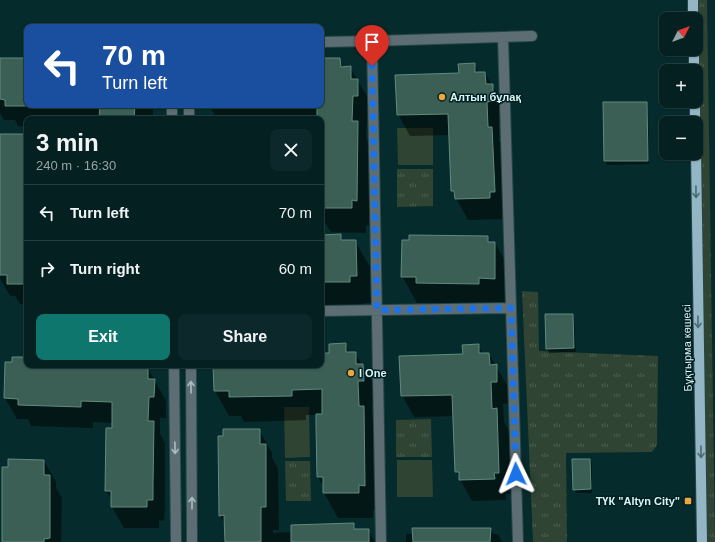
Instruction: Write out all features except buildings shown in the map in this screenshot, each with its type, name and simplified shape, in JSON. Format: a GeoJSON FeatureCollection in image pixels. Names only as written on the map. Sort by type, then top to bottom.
{"type":"FeatureCollection","features":[{"type":"Feature","properties":{"kind":"main road"},"geometry":{"type":"LineString","coordinates":[[693,0],[693,12]]}},
{"type":"Feature","properties":{"kind":"main road","name":"Бұқтырма көшесі"},"geometry":{"type":"LineString","coordinates":[[696,160],[702,542]]}},
{"type":"Feature","properties":{"kind":"lane"},"geometry":{"type":"LineString","coordinates":[[324,42],[532,36]]}},
{"type":"Feature","properties":{"kind":"lane"},"geometry":{"type":"LineString","coordinates":[[503,38],[518,542]]}},
{"type":"Feature","properties":{"kind":"lane"},"geometry":{"type":"LineString","coordinates":[[372,41],[381,542]]}},
{"type":"Feature","properties":{"kind":"lane"},"geometry":{"type":"LineString","coordinates":[[324,311],[511,308]]}},
{"type":"Feature","properties":{"kind":"lane"},"geometry":{"type":"LineString","coordinates":[[174,368],[176,542]]}},
{"type":"Feature","properties":{"kind":"lane"},"geometry":{"type":"LineString","coordinates":[[191,368],[192,542]]}},
{"type":"Feature","properties":{"kind":"lane"},"geometry":{"type":"LineString","coordinates":[[174,409],[192,410]]}},
{"type":"Feature","properties":{"kind":"green space"},"geometry":{"type":"Polygon","coordinates":[[[697,0],[707,0],[715,542],[705,542],[699,160],[703,160],[703,116],[699,116],[699,108],[703,108],[703,64],[698,64],[698,56],[703,56],[703,12],[697,12],[697,0]]]}},
{"type":"Feature","properties":{"kind":"green space"},"geometry":{"type":"Polygon","coordinates":[[[397,128],[433,128],[433,165],[398,165],[397,128]]]}},
{"type":"Feature","properties":{"kind":"green space"},"geometry":{"type":"Polygon","coordinates":[[[397,169],[433,169],[433,206],[397,207],[397,169]]]}},
{"type":"Feature","properties":{"kind":"green space"},"geometry":{"type":"Polygon","coordinates":[[[522,291],[538,292],[539,351],[658,356],[657,445],[652,452],[566,453],[567,542],[533,542],[522,291]]]}},
{"type":"Feature","properties":{"kind":"green space"},"geometry":{"type":"Polygon","coordinates":[[[284,407],[309,407],[310,457],[285,458],[284,407]]]}},
{"type":"Feature","properties":{"kind":"green space"},"geometry":{"type":"Polygon","coordinates":[[[431,419],[432,457],[396,457],[396,420],[431,419]]]}},
{"type":"Feature","properties":{"kind":"green space"},"geometry":{"type":"Polygon","coordinates":[[[397,460],[432,460],[433,497],[397,497],[397,460]]]}},
{"type":"Feature","properties":{"kind":"green space"},"geometry":{"type":"Polygon","coordinates":[[[285,461],[310,461],[311,501],[286,501],[285,461]]]}},
{"type":"Feature","properties":{"kind":"place","name":"Алтын бұлақ"},"geometry":{"type":"Point","coordinates":[442,97]}},
{"type":"Feature","properties":{"kind":"place","name":"I One"},"geometry":{"type":"Point","coordinates":[351,373]}},
{"type":"Feature","properties":{"kind":"place","name":"ТҮК \"Altyn City\""},"geometry":{"type":"Point","coordinates":[688,501]}},
{"type":"Feature","properties":{"kind":"route"},"geometry":{"type":"LineString","coordinates":[[372,66],[377,310],[511,308],[516,474]]}}]}
